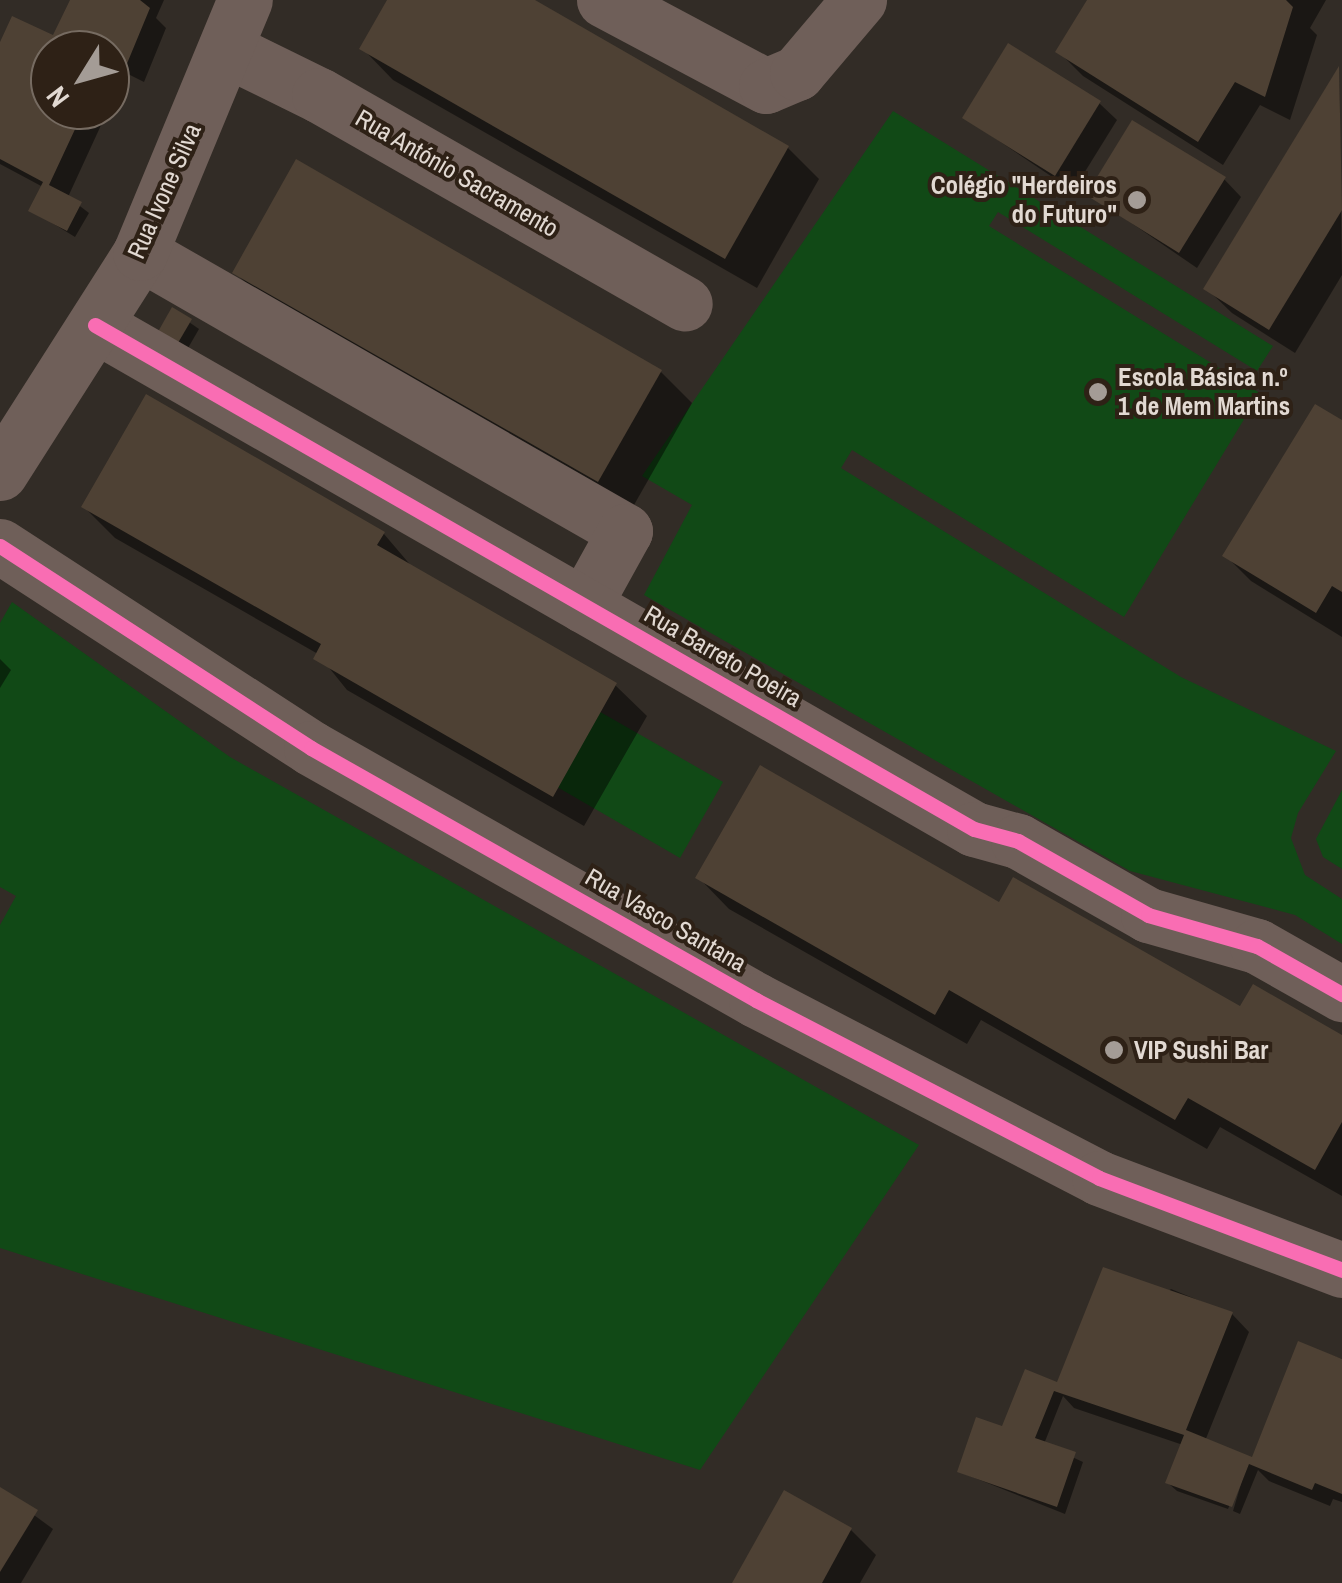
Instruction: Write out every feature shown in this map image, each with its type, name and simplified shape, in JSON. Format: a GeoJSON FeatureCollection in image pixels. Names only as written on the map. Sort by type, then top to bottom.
{"type":"FeatureCollection","features":[{"type":"Feature","properties":{"kind":"street"},"geometry":{"type":"LineString","coordinates":[[604,0],[745,81],[766,86],[797,73],[858,0]]}},
{"type":"Feature","properties":{"kind":"street","name":"Rua Ivone Silva"},"geometry":{"type":"LineString","coordinates":[[0,473],[140,253],[235,24]]}},
{"type":"Feature","properties":{"kind":"street","name":"Rua António Sacramento"},"geometry":{"type":"LineString","coordinates":[[235,24],[319,94],[686,304]]}},
{"type":"Feature","properties":{"kind":"street"},"geometry":{"type":"LineString","coordinates":[[140,253],[625,531],[584,605]]}},
{"type":"Feature","properties":{"kind":"street","name":"Rua Barreto Poeira"},"geometry":{"type":"LineString","coordinates":[[95,325],[974,829],[1018,841],[1148,916],[1257,946],[1342,994]]}},
{"type":"Feature","properties":{"kind":"street","name":"Rua Vasco Santana"},"geometry":{"type":"LineString","coordinates":[[0,546],[311,748],[756,1000],[1099,1178],[1337,1260]]}},
{"type":"Feature","properties":{"kind":"green space"},"geometry":{"type":"Polygon","coordinates":[[[893,111],[1273,346],[1257,371],[998,212],[989,226],[1260,393],[1124,617],[852,450],[841,468],[1181,677],[1336,751],[1298,813],[1291,838],[1305,875],[1342,899],[1342,944],[1295,915],[1130,871],[644,595],[692,505],[642,476],[893,111]]]}},
{"type":"Feature","properties":{"kind":"green space"},"geometry":{"type":"Polygon","coordinates":[[[12,602],[230,757],[919,1145],[700,1470],[0,1248],[0,925],[16,896],[0,887],[0,623],[12,602]]]}},
{"type":"Feature","properties":{"kind":"green space"},"geometry":{"type":"Polygon","coordinates":[[[588,705],[723,782],[680,858],[545,780],[588,705]]]}},
{"type":"Feature","properties":{"kind":"green space"},"geometry":{"type":"Polygon","coordinates":[[[1342,790],[1342,869],[1323,857],[1316,839],[1342,790]]]}},
{"type":"Feature","properties":{"kind":"building"},"geometry":{"type":"Polygon","coordinates":[[[70,0],[140,0],[150,8],[130,56],[130,30],[55,30],[70,0]]]}},
{"type":"Feature","properties":{"kind":"building"},"geometry":{"type":"Polygon","coordinates":[[[387,0],[535,0],[789,146],[725,259],[359,49],[387,0]]]}},
{"type":"Feature","properties":{"kind":"building"},"geometry":{"type":"Polygon","coordinates":[[[1087,0],[1286,0],[1293,7],[1265,97],[1235,82],[1198,142],[1055,52],[1087,0]]]}},
{"type":"Feature","properties":{"kind":"building"},"geometry":{"type":"Polygon","coordinates":[[[12,16],[42,30],[30,30],[30,130],[75,130],[49,185],[82,202],[67,231],[28,211],[43,182],[0,159],[0,42],[12,16]]]}},
{"type":"Feature","properties":{"kind":"building"},"geometry":{"type":"Polygon","coordinates":[[[1008,43],[1101,101],[1055,176],[962,118],[1008,43]]]}},
{"type":"Feature","properties":{"kind":"building"},"geometry":{"type":"Polygon","coordinates":[[[1339,66],[1342,210],[1269,330],[1203,289],[1339,66]]]}},
{"type":"Feature","properties":{"kind":"building"},"geometry":{"type":"Polygon","coordinates":[[[1132,120],[1226,177],[1179,253],[1086,195],[1132,120]]]}},
{"type":"Feature","properties":{"kind":"building"},"geometry":{"type":"Polygon","coordinates":[[[296,159],[662,370],[598,482],[232,273],[296,159]]]}},
{"type":"Feature","properties":{"kind":"building"},"geometry":{"type":"Polygon","coordinates":[[[172,307],[192,319],[175,348],[155,337],[172,307]]]}},
{"type":"Feature","properties":{"kind":"building"},"geometry":{"type":"Polygon","coordinates":[[[146,394],[385,532],[377,545],[617,683],[553,797],[313,659],[321,644],[81,507],[146,394]]]}},
{"type":"Feature","properties":{"kind":"building"},"geometry":{"type":"Polygon","coordinates":[[[1315,404],[1342,420],[1342,592],[1332,586],[1316,613],[1222,556],[1315,404]]]}},
{"type":"Feature","properties":{"kind":"building"},"geometry":{"type":"Polygon","coordinates":[[[760,765],[999,902],[1013,877],[1240,1006],[1253,984],[1342,1035],[1342,1122],[1315,1170],[1188,1098],[1175,1120],[949,990],[935,1015],[695,878],[760,765]]]}},
{"type":"Feature","properties":{"kind":"building"},"geometry":{"type":"Polygon","coordinates":[[[1103,1267],[1233,1312],[1186,1430],[1252,1457],[1298,1341],[1342,1359],[1342,1494],[1315,1483],[1312,1490],[1249,1464],[1232,1507],[1165,1483],[1184,1435],[1054,1391],[1035,1438],[1076,1452],[1057,1507],[957,1472],[976,1417],[1002,1426],[1025,1369],[1057,1382],[1103,1267]]]}},
{"type":"Feature","properties":{"kind":"building"},"geometry":{"type":"Polygon","coordinates":[[[0,1487],[38,1510],[0,1572],[0,1487]]]}},
{"type":"Feature","properties":{"kind":"building"},"geometry":{"type":"Polygon","coordinates":[[[784,1490],[852,1528],[822,1583],[732,1583],[784,1490]]]}},
{"type":"Feature","properties":{"kind":"cycle path"},"geometry":{"type":"LineString","coordinates":[[95,325],[974,829],[1018,841],[1148,915],[1257,946],[1342,994]]}},
{"type":"Feature","properties":{"kind":"cycle path"},"geometry":{"type":"LineString","coordinates":[[0,546],[311,748],[756,1000],[1099,1178],[1342,1270]]}},
{"type":"Feature","properties":{"kind":"place","name":"Colégio \"Herdeiros do Futuro\""},"geometry":{"type":"Point","coordinates":[1137,200]}},
{"type":"Feature","properties":{"kind":"place","name":"Escola Básica n.º 1 de Mem Martins"},"geometry":{"type":"Point","coordinates":[1098,392]}},
{"type":"Feature","properties":{"kind":"place","name":"VIP Sushi Bar"},"geometry":{"type":"Point","coordinates":[1114,1050]}}]}
